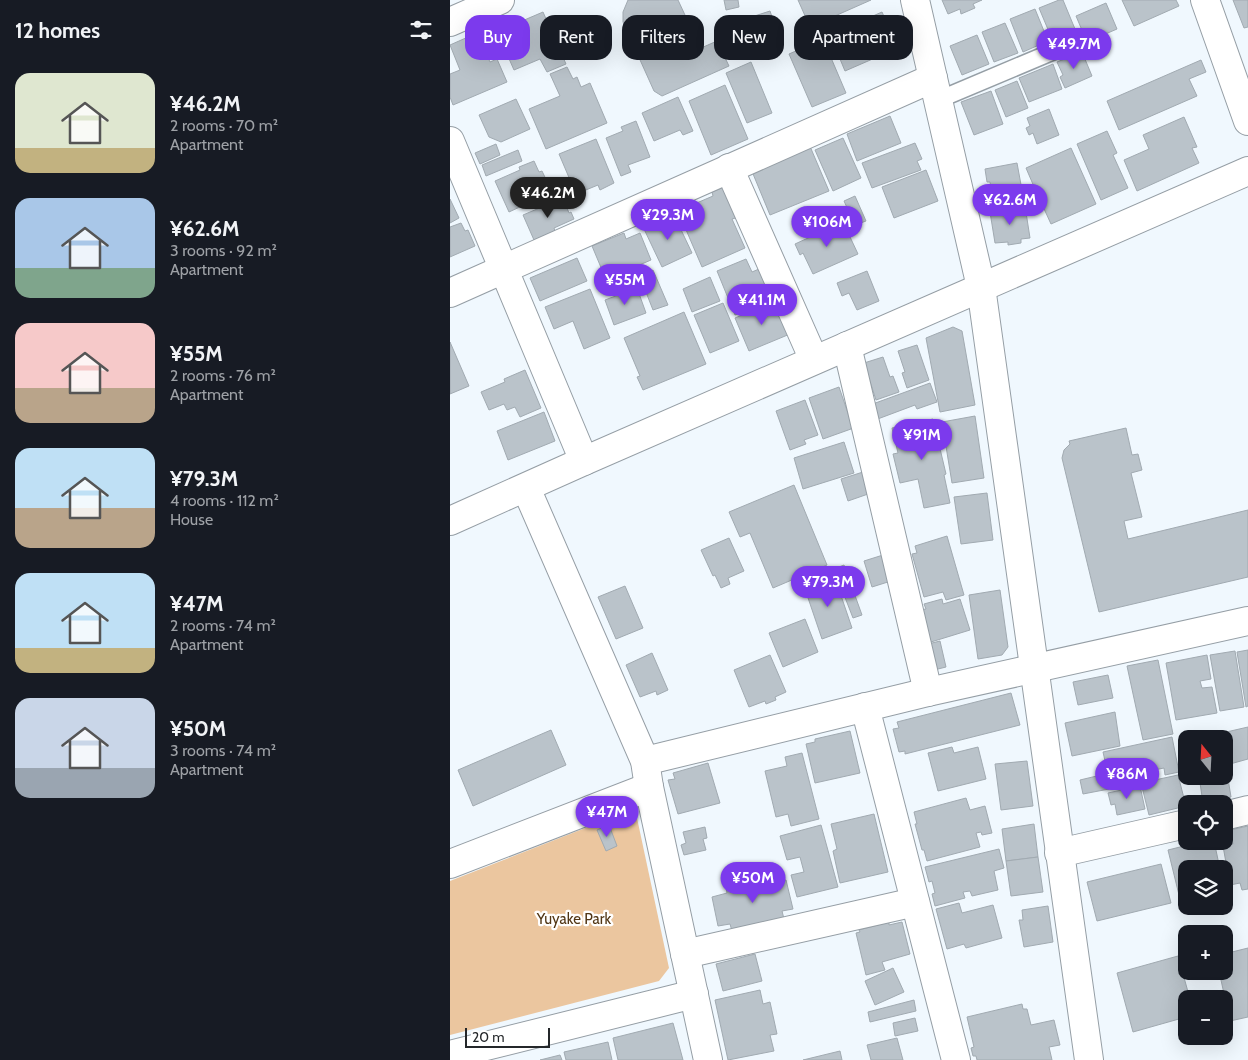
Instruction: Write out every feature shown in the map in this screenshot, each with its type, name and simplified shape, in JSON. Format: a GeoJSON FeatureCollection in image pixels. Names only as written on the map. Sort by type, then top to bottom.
{"type":"FeatureCollection","features":[{"type":"Feature","properties":{"kind":"street"},"geometry":{"type":"LineString","coordinates":[[450,22],[500,0]]}},
{"type":"Feature","properties":{"kind":"street"},"geometry":{"type":"LineString","coordinates":[[915,0],[981,288],[1089,1060]]}},
{"type":"Feature","properties":{"kind":"street"},"geometry":{"type":"LineString","coordinates":[[1205,0],[1248,121]]}},
{"type":"Feature","properties":{"kind":"street"},"geometry":{"type":"LineString","coordinates":[[450,293],[729,168],[935,89]]}},
{"type":"Feature","properties":{"kind":"street"},"geometry":{"type":"LineString","coordinates":[[450,141],[584,461]]}},
{"type":"Feature","properties":{"kind":"street"},"geometry":{"type":"LineString","coordinates":[[729,168],[814,360]]}},
{"type":"Feature","properties":{"kind":"street"},"geometry":{"type":"LineString","coordinates":[[450,521],[1248,171]]}},
{"type":"Feature","properties":{"kind":"street"},"geometry":{"type":"LineString","coordinates":[[847,346],[928,692]]}},
{"type":"Feature","properties":{"kind":"street"},"geometry":{"type":"LineString","coordinates":[[526,488],[647,774],[708,1060]]}},
{"type":"Feature","properties":{"kind":"street"},"geometry":{"type":"LineString","coordinates":[[450,864],[647,774],[865,708],[1248,620]]}},
{"type":"Feature","properties":{"kind":"street"},"geometry":{"type":"LineString","coordinates":[[865,708],[956,1060]]}},
{"type":"Feature","properties":{"kind":"street"},"geometry":{"type":"LineString","coordinates":[[1233,814],[1248,810]]}},
{"type":"Feature","properties":{"kind":"street"},"geometry":{"type":"LineString","coordinates":[[1059,853],[1178,826]]}},
{"type":"Feature","properties":{"kind":"street"},"geometry":{"type":"LineString","coordinates":[[685,954],[915,902]]}},
{"type":"Feature","properties":{"kind":"street"},"geometry":{"type":"LineString","coordinates":[[450,1055],[694,994]]}},
{"type":"Feature","properties":{"kind":"lane"},"geometry":{"type":"LineString","coordinates":[[935,89],[1078,41]]}},
{"type":"Feature","properties":{"kind":"green space","name":"Yuyake Park"},"geometry":{"type":"Polygon","coordinates":[[[626,812],[637,818],[669,968],[659,981],[450,1035],[450,881],[626,812]]]}},
{"type":"Feature","properties":{"kind":"building"},"geometry":{"type":"Polygon","coordinates":[[[628,0],[678,0],[685,15],[623,15],[628,0]]]}},
{"type":"Feature","properties":{"kind":"building"},"geometry":{"type":"Polygon","coordinates":[[[724,0],[738,0],[739,7],[726,10],[724,0]]]}},
{"type":"Feature","properties":{"kind":"building"},"geometry":{"type":"Polygon","coordinates":[[[798,0],[871,0],[837,15],[805,15],[798,0]]]}},
{"type":"Feature","properties":{"kind":"building"},"geometry":{"type":"Polygon","coordinates":[[[942,0],[982,0],[973,4],[975,8],[961,14],[960,9],[948,14],[942,0]]]}},
{"type":"Feature","properties":{"kind":"building"},"geometry":{"type":"Polygon","coordinates":[[[1063,0],[1075,29],[1052,39],[1039,8],[1063,0]]]}},
{"type":"Feature","properties":{"kind":"building"},"geometry":{"type":"Polygon","coordinates":[[[1122,0],[1176,0],[1179,6],[1134,26],[1122,0]]]}},
{"type":"Feature","properties":{"kind":"building"},"geometry":{"type":"Polygon","coordinates":[[[1233,0],[1248,0],[1248,27],[1244,28],[1233,0]]]}},
{"type":"Feature","properties":{"kind":"building"},"geometry":{"type":"Polygon","coordinates":[[[1106,3],[1117,29],[1087,42],[1076,16],[1106,3]]]}},
{"type":"Feature","properties":{"kind":"building"},"geometry":{"type":"Polygon","coordinates":[[[1035,9],[1048,41],[1023,52],[1010,19],[1035,9]]]}},
{"type":"Feature","properties":{"kind":"building"},"geometry":{"type":"Polygon","coordinates":[[[770,11],[771,15],[758,15],[770,11]]]}},
{"type":"Feature","properties":{"kind":"building"},"geometry":{"type":"Polygon","coordinates":[[[543,12],[544,15],[540,15],[540,59],[514,70],[510,60],[530,60],[530,18],[543,12]]]}},
{"type":"Feature","properties":{"kind":"building"},"geometry":{"type":"Polygon","coordinates":[[[1005,23],[1018,53],[994,62],[982,32],[1005,23]]]}},
{"type":"Feature","properties":{"kind":"building"},"geometry":{"type":"Polygon","coordinates":[[[977,35],[989,64],[962,75],[950,46],[977,35]]]}},
{"type":"Feature","properties":{"kind":"building"},"geometry":{"type":"Polygon","coordinates":[[[465,38],[465,60],[489,60],[490,62],[497,60],[507,82],[453,105],[450,97],[450,74],[460,70],[450,45],[465,38]]]}},
{"type":"Feature","properties":{"kind":"building"},"geometry":{"type":"Polygon","coordinates":[[[714,42],[714,60],[726,60],[729,66],[662,96],[654,91],[640,60],[704,60],[704,47],[714,42]]]}},
{"type":"Feature","properties":{"kind":"building"},"geometry":{"type":"Polygon","coordinates":[[[794,52],[794,60],[832,60],[846,93],[812,107],[789,54],[794,52]]]}},
{"type":"Feature","properties":{"kind":"building"},"geometry":{"type":"Polygon","coordinates":[[[1082,52],[1092,76],[1065,88],[1060,77],[1063,75],[1057,62],[1082,52]]]}},
{"type":"Feature","properties":{"kind":"building"},"geometry":{"type":"Polygon","coordinates":[[[541,60],[564,60],[566,64],[547,72],[541,60]]]}},
{"type":"Feature","properties":{"kind":"building"},"geometry":{"type":"Polygon","coordinates":[[[840,60],[870,60],[845,71],[840,60]]]}},
{"type":"Feature","properties":{"kind":"building"},"geometry":{"type":"Polygon","coordinates":[[[1201,60],[1206,72],[1189,79],[1197,96],[1119,130],[1107,101],[1201,60]]]}},
{"type":"Feature","properties":{"kind":"building"},"geometry":{"type":"Polygon","coordinates":[[[751,62],[772,113],[747,123],[726,73],[751,62]]]}},
{"type":"Feature","properties":{"kind":"building"},"geometry":{"type":"Polygon","coordinates":[[[1053,64],[1062,89],[1029,102],[1019,78],[1053,64]]]}},
{"type":"Feature","properties":{"kind":"building"},"geometry":{"type":"Polygon","coordinates":[[[567,67],[573,79],[577,77],[581,87],[590,83],[607,123],[546,149],[529,109],[560,96],[550,74],[567,67]]]}},
{"type":"Feature","properties":{"kind":"building"},"geometry":{"type":"Polygon","coordinates":[[[1017,81],[1028,108],[1006,117],[995,90],[1017,81]]]}},
{"type":"Feature","properties":{"kind":"building"},"geometry":{"type":"Polygon","coordinates":[[[725,85],[748,139],[711,155],[689,101],[725,85]]]}},
{"type":"Feature","properties":{"kind":"building"},"geometry":{"type":"Polygon","coordinates":[[[991,91],[1003,124],[974,135],[961,102],[991,91]]]}},
{"type":"Feature","properties":{"kind":"building"},"geometry":{"type":"Polygon","coordinates":[[[678,97],[693,131],[683,135],[680,130],[654,141],[642,113],[678,97]]]}},
{"type":"Feature","properties":{"kind":"building"},"geometry":{"type":"Polygon","coordinates":[[[516,99],[530,129],[501,142],[489,137],[479,115],[516,99]]]}},
{"type":"Feature","properties":{"kind":"building"},"geometry":{"type":"Polygon","coordinates":[[[1049,109],[1059,135],[1037,144],[1033,133],[1029,135],[1026,128],[1030,126],[1027,118],[1049,109]]]}},
{"type":"Feature","properties":{"kind":"building"},"geometry":{"type":"Polygon","coordinates":[[[890,116],[901,143],[857,161],[847,134],[890,116]]]}},
{"type":"Feature","properties":{"kind":"building"},"geometry":{"type":"Polygon","coordinates":[[[1184,117],[1197,147],[1192,148],[1199,163],[1137,191],[1124,160],[1149,149],[1143,135],[1184,117]]]}},
{"type":"Feature","properties":{"kind":"building"},"geometry":{"type":"Polygon","coordinates":[[[636,121],[650,157],[628,165],[631,172],[621,176],[606,138],[623,131],[621,127],[636,121]]]}},
{"type":"Feature","properties":{"kind":"building"},"geometry":{"type":"Polygon","coordinates":[[[1107,131],[1117,153],[1113,155],[1128,188],[1101,200],[1077,144],[1107,131]]]}},
{"type":"Feature","properties":{"kind":"building"},"geometry":{"type":"Polygon","coordinates":[[[843,138],[861,178],[833,191],[815,150],[843,138]]]}},
{"type":"Feature","properties":{"kind":"building"},"geometry":{"type":"Polygon","coordinates":[[[596,139],[614,183],[600,190],[598,185],[576,194],[559,154],[596,139]]]}},
{"type":"Feature","properties":{"kind":"building"},"geometry":{"type":"Polygon","coordinates":[[[915,143],[922,159],[917,161],[921,170],[872,188],[862,163],[915,143]]]}},
{"type":"Feature","properties":{"kind":"building"},"geometry":{"type":"Polygon","coordinates":[[[496,144],[500,155],[480,164],[475,153],[496,144]]]}},
{"type":"Feature","properties":{"kind":"building"},"geometry":{"type":"Polygon","coordinates":[[[809,144],[829,191],[770,215],[751,169],[809,144]]]}},
{"type":"Feature","properties":{"kind":"building"},"geometry":{"type":"Polygon","coordinates":[[[1071,148],[1096,204],[1051,224],[1040,200],[1032,202],[1028,192],[1035,189],[1026,168],[1071,148]]]}},
{"type":"Feature","properties":{"kind":"building"},"geometry":{"type":"Polygon","coordinates":[[[518,150],[522,161],[486,176],[482,165],[518,150]]]}},
{"type":"Feature","properties":{"kind":"building"},"geometry":{"type":"Polygon","coordinates":[[[534,161],[539,172],[542,171],[552,192],[509,212],[495,181],[520,170],[519,167],[534,161]]]}},
{"type":"Feature","properties":{"kind":"building"},"geometry":{"type":"Polygon","coordinates":[[[1017,163],[1024,201],[998,206],[996,193],[992,194],[990,182],[987,182],[985,169],[1017,163]]]}},
{"type":"Feature","properties":{"kind":"building"},"geometry":{"type":"Polygon","coordinates":[[[926,170],[938,201],[894,218],[882,187],[926,170]]]}},
{"type":"Feature","properties":{"kind":"building"},"geometry":{"type":"Polygon","coordinates":[[[726,186],[739,217],[732,219],[745,248],[702,267],[678,211],[713,196],[712,192],[726,186]]]}},
{"type":"Feature","properties":{"kind":"building"},"geometry":{"type":"Polygon","coordinates":[[[855,196],[866,221],[855,225],[844,201],[855,196]]]}},
{"type":"Feature","properties":{"kind":"building"},"geometry":{"type":"Polygon","coordinates":[[[563,198],[569,213],[571,212],[574,219],[554,228],[555,231],[534,240],[523,215],[563,198]]]}},
{"type":"Feature","properties":{"kind":"building"},"geometry":{"type":"Polygon","coordinates":[[[450,199],[459,218],[450,223],[450,199]]]}},
{"type":"Feature","properties":{"kind":"building"},"geometry":{"type":"Polygon","coordinates":[[[1025,206],[1030,238],[1021,239],[1021,243],[1008,245],[1008,242],[995,243],[990,212],[1025,206]]]}},
{"type":"Feature","properties":{"kind":"building"},"geometry":{"type":"Polygon","coordinates":[[[674,215],[692,253],[662,267],[644,229],[674,215]]]}},
{"type":"Feature","properties":{"kind":"building"},"geometry":{"type":"Polygon","coordinates":[[[843,222],[858,254],[813,274],[803,253],[800,255],[795,244],[843,222]]]}},
{"type":"Feature","properties":{"kind":"building"},"geometry":{"type":"Polygon","coordinates":[[[461,223],[465,231],[468,230],[475,246],[450,257],[450,227],[461,223]]]}},
{"type":"Feature","properties":{"kind":"building"},"geometry":{"type":"Polygon","coordinates":[[[624,233],[626,239],[640,233],[651,260],[623,272],[622,270],[605,277],[592,246],[624,233]]]}},
{"type":"Feature","properties":{"kind":"building"},"geometry":{"type":"Polygon","coordinates":[[[577,258],[587,281],[540,301],[530,278],[577,258]]]}},
{"type":"Feature","properties":{"kind":"building"},"geometry":{"type":"Polygon","coordinates":[[[746,259],[752,272],[759,269],[766,286],[759,289],[765,302],[735,315],[717,271],[746,259]]]}},
{"type":"Feature","properties":{"kind":"building"},"geometry":{"type":"Polygon","coordinates":[[[653,270],[668,305],[653,310],[642,282],[637,284],[635,277],[653,270]]]}},
{"type":"Feature","properties":{"kind":"building"},"geometry":{"type":"Polygon","coordinates":[[[867,271],[879,301],[857,310],[849,293],[842,296],[837,283],[867,271]]]}},
{"type":"Feature","properties":{"kind":"building"},"geometry":{"type":"Polygon","coordinates":[[[710,277],[720,301],[692,312],[683,289],[710,277]]]}},
{"type":"Feature","properties":{"kind":"building"},"geometry":{"type":"Polygon","coordinates":[[[637,288],[646,313],[614,325],[605,300],[637,288]]]}},
{"type":"Feature","properties":{"kind":"building"},"geometry":{"type":"Polygon","coordinates":[[[590,289],[610,338],[584,349],[573,321],[554,329],[545,307],[590,289]]]}},
{"type":"Feature","properties":{"kind":"building"},"geometry":{"type":"Polygon","coordinates":[[[776,301],[790,334],[749,351],[735,318],[776,301]]]}},
{"type":"Feature","properties":{"kind":"building"},"geometry":{"type":"Polygon","coordinates":[[[723,303],[739,341],[710,353],[694,315],[723,303]]]}},
{"type":"Feature","properties":{"kind":"building"},"geometry":{"type":"Polygon","coordinates":[[[684,312],[706,364],[643,390],[637,377],[640,376],[624,338],[684,312]]]}},
{"type":"Feature","properties":{"kind":"building"},"geometry":{"type":"Polygon","coordinates":[[[953,327],[962,331],[975,405],[940,412],[926,338],[953,327]]]}},
{"type":"Feature","properties":{"kind":"building"},"geometry":{"type":"Polygon","coordinates":[[[450,342],[469,386],[450,394],[450,342]]]}},
{"type":"Feature","properties":{"kind":"building"},"geometry":{"type":"Polygon","coordinates":[[[917,345],[929,380],[907,388],[902,373],[905,372],[898,351],[917,345]]]}},
{"type":"Feature","properties":{"kind":"building"},"geometry":{"type":"Polygon","coordinates":[[[883,357],[890,377],[893,376],[899,392],[876,400],[864,363],[883,357]]]}},
{"type":"Feature","properties":{"kind":"building"},"geometry":{"type":"Polygon","coordinates":[[[525,370],[541,408],[520,417],[515,407],[507,410],[504,404],[489,410],[481,392],[505,382],[504,379],[525,370]]]}},
{"type":"Feature","properties":{"kind":"building"},"geometry":{"type":"Polygon","coordinates":[[[930,383],[937,402],[917,409],[915,405],[875,420],[870,405],[930,383]]]}},
{"type":"Feature","properties":{"kind":"building"},"geometry":{"type":"Polygon","coordinates":[[[839,387],[852,425],[851,429],[823,439],[809,398],[839,387]]]}},
{"type":"Feature","properties":{"kind":"building"},"geometry":{"type":"Polygon","coordinates":[[[805,400],[818,435],[804,440],[806,444],[790,450],[776,411],[805,400]]]}},
{"type":"Feature","properties":{"kind":"building"},"geometry":{"type":"Polygon","coordinates":[[[544,412],[555,441],[508,460],[497,431],[544,412]]]}},
{"type":"Feature","properties":{"kind":"building"},"geometry":{"type":"Polygon","coordinates":[[[975,416],[984,478],[952,483],[942,422],[975,416]]]}},
{"type":"Feature","properties":{"kind":"building"},"geometry":{"type":"Polygon","coordinates":[[[933,419],[946,474],[944,475],[950,503],[924,508],[918,479],[900,483],[893,454],[898,453],[892,428],[933,419]]]}},
{"type":"Feature","properties":{"kind":"building"},"geometry":{"type":"Polygon","coordinates":[[[1126,428],[1132,455],[1138,454],[1142,470],[1131,473],[1142,517],[1124,521],[1128,539],[1248,510],[1248,577],[1099,612],[1062,458],[1064,450],[1070,444],[1069,441],[1126,428]]]}},
{"type":"Feature","properties":{"kind":"building"},"geometry":{"type":"Polygon","coordinates":[[[844,442],[854,473],[803,489],[794,458],[844,442]]]}},
{"type":"Feature","properties":{"kind":"building"},"geometry":{"type":"Polygon","coordinates":[[[863,472],[871,493],[848,501],[841,479],[863,472]]]}},
{"type":"Feature","properties":{"kind":"building"},"geometry":{"type":"Polygon","coordinates":[[[794,485],[827,565],[773,588],[750,533],[740,537],[729,512],[794,485]]]}},
{"type":"Feature","properties":{"kind":"building"},"geometry":{"type":"Polygon","coordinates":[[[987,493],[993,540],[961,544],[954,497],[987,493]]]}},
{"type":"Feature","properties":{"kind":"building"},"geometry":{"type":"Polygon","coordinates":[[[947,536],[964,595],[946,600],[943,592],[924,597],[912,554],[917,553],[915,546],[947,536]]]}},
{"type":"Feature","properties":{"kind":"building"},"geometry":{"type":"Polygon","coordinates":[[[729,538],[744,571],[728,578],[730,584],[721,588],[701,550],[729,538]]]}},
{"type":"Feature","properties":{"kind":"building"},"geometry":{"type":"Polygon","coordinates":[[[883,555],[891,581],[872,587],[864,561],[883,555]]]}},
{"type":"Feature","properties":{"kind":"building"},"geometry":{"type":"Polygon","coordinates":[[[844,565],[862,615],[853,618],[834,569],[844,565]]]}},
{"type":"Feature","properties":{"kind":"building"},"geometry":{"type":"Polygon","coordinates":[[[835,578],[852,628],[822,639],[805,589],[835,578]]]}},
{"type":"Feature","properties":{"kind":"building"},"geometry":{"type":"Polygon","coordinates":[[[625,586],[643,628],[616,639],[598,597],[625,586]]]}},
{"type":"Feature","properties":{"kind":"building"},"geometry":{"type":"Polygon","coordinates":[[[1000,590],[1008,647],[1002,655],[978,659],[969,595],[1000,590]]]}},
{"type":"Feature","properties":{"kind":"building"},"geometry":{"type":"Polygon","coordinates":[[[942,599],[943,604],[960,599],[970,630],[931,642],[920,610],[926,609],[924,604],[942,599]]]}},
{"type":"Feature","properties":{"kind":"building"},"geometry":{"type":"Polygon","coordinates":[[[805,619],[818,652],[783,667],[769,633],[805,619]]]}},
{"type":"Feature","properties":{"kind":"building"},"geometry":{"type":"Polygon","coordinates":[[[940,641],[946,667],[934,670],[928,644],[940,641]]]}},
{"type":"Feature","properties":{"kind":"building"},"geometry":{"type":"Polygon","coordinates":[[[1248,650],[1248,706],[1246,707],[1237,652],[1248,650]]]}},
{"type":"Feature","properties":{"kind":"building"},"geometry":{"type":"Polygon","coordinates":[[[1235,651],[1244,707],[1220,711],[1210,655],[1235,651]]]}},
{"type":"Feature","properties":{"kind":"building"},"geometry":{"type":"Polygon","coordinates":[[[652,653],[668,690],[657,695],[656,691],[640,697],[626,665],[652,653]]]}},
{"type":"Feature","properties":{"kind":"building"},"geometry":{"type":"Polygon","coordinates":[[[770,655],[786,692],[775,697],[776,700],[766,704],[765,701],[749,707],[734,670],[770,655]]]}},
{"type":"Feature","properties":{"kind":"building"},"geometry":{"type":"Polygon","coordinates":[[[1207,655],[1211,679],[1200,681],[1202,688],[1212,687],[1217,713],[1176,720],[1166,663],[1207,655]]]}},
{"type":"Feature","properties":{"kind":"building"},"geometry":{"type":"Polygon","coordinates":[[[1158,660],[1173,734],[1143,740],[1127,666],[1158,660]]]}},
{"type":"Feature","properties":{"kind":"building"},"geometry":{"type":"Polygon","coordinates":[[[1108,675],[1113,698],[1078,705],[1073,682],[1108,675]]]}},
{"type":"Feature","properties":{"kind":"building"},"geometry":{"type":"Polygon","coordinates":[[[1011,693],[1020,725],[905,754],[905,751],[899,752],[893,729],[899,728],[897,722],[1011,693]]]}},
{"type":"Feature","properties":{"kind":"building"},"geometry":{"type":"Polygon","coordinates":[[[1115,712],[1120,746],[1072,756],[1065,723],[1115,712]]]}},
{"type":"Feature","properties":{"kind":"building"},"geometry":{"type":"Polygon","coordinates":[[[1248,727],[1248,759],[1233,763],[1233,730],[1248,727]]]}},
{"type":"Feature","properties":{"kind":"building"},"geometry":{"type":"Polygon","coordinates":[[[551,730],[566,765],[473,806],[458,770],[551,730]]]}},
{"type":"Feature","properties":{"kind":"building"},"geometry":{"type":"Polygon","coordinates":[[[850,731],[860,773],[815,783],[806,744],[815,742],[815,739],[850,731]]]}},
{"type":"Feature","properties":{"kind":"building"},"geometry":{"type":"Polygon","coordinates":[[[1172,737],[1178,772],[1165,775],[1164,768],[1149,771],[1151,778],[1111,787],[1103,752],[1172,737]]]}},
{"type":"Feature","properties":{"kind":"building"},"geometry":{"type":"Polygon","coordinates":[[[952,747],[954,753],[978,747],[986,779],[938,791],[928,753],[952,747]]]}},
{"type":"Feature","properties":{"kind":"building"},"geometry":{"type":"Polygon","coordinates":[[[802,753],[819,819],[791,826],[788,814],[776,817],[765,771],[787,766],[785,757],[802,753]]]}},
{"type":"Feature","properties":{"kind":"building"},"geometry":{"type":"Polygon","coordinates":[[[1027,761],[1033,806],[1001,810],[995,764],[1027,761]]]}},
{"type":"Feature","properties":{"kind":"building"},"geometry":{"type":"Polygon","coordinates":[[[708,763],[720,803],[678,814],[668,780],[675,779],[673,773],[708,763]]]}},
{"type":"Feature","properties":{"kind":"building"},"geometry":{"type":"Polygon","coordinates":[[[1105,774],[1109,789],[1083,794],[1080,780],[1105,774]]]}},
{"type":"Feature","properties":{"kind":"building"},"geometry":{"type":"Polygon","coordinates":[[[1178,775],[1178,785],[1181,785],[1183,795],[1178,795],[1178,808],[1149,815],[1141,783],[1178,775]]]}},
{"type":"Feature","properties":{"kind":"building"},"geometry":{"type":"Polygon","coordinates":[[[1200,785],[1229,785],[1231,795],[1202,795],[1200,785]]]}},
{"type":"Feature","properties":{"kind":"building"},"geometry":{"type":"Polygon","coordinates":[[[1140,786],[1145,809],[1117,815],[1115,804],[1111,805],[1108,793],[1140,786]]]}},
{"type":"Feature","properties":{"kind":"building"},"geometry":{"type":"Polygon","coordinates":[[[966,798],[970,810],[985,806],[992,833],[982,835],[981,832],[976,833],[980,847],[927,861],[915,824],[917,824],[914,812],[966,798]]]}},
{"type":"Feature","properties":{"kind":"building"},"geometry":{"type":"Polygon","coordinates":[[[874,814],[888,872],[840,883],[833,851],[837,849],[831,824],[874,814]]]}},
{"type":"Feature","properties":{"kind":"building"},"geometry":{"type":"Polygon","coordinates":[[[1034,824],[1038,857],[1006,861],[1002,829],[1034,824]]]}},
{"type":"Feature","properties":{"kind":"building"},"geometry":{"type":"Polygon","coordinates":[[[609,825],[617,846],[606,851],[597,830],[609,825]]]}},
{"type":"Feature","properties":{"kind":"building"},"geometry":{"type":"Polygon","coordinates":[[[821,825],[838,887],[797,897],[791,875],[804,872],[800,857],[787,860],[780,836],[821,825]]]}},
{"type":"Feature","properties":{"kind":"building"},"geometry":{"type":"Polygon","coordinates":[[[1248,826],[1248,889],[1242,890],[1240,883],[1233,884],[1233,860],[1226,860],[1224,850],[1233,850],[1233,829],[1248,826]]]}},
{"type":"Feature","properties":{"kind":"building"},"geometry":{"type":"Polygon","coordinates":[[[705,827],[707,838],[703,839],[706,850],[684,855],[681,845],[686,843],[683,832],[705,827]]]}},
{"type":"Feature","properties":{"kind":"building"},"geometry":{"type":"Polygon","coordinates":[[[1178,848],[1178,850],[1216,850],[1218,860],[1178,860],[1178,891],[1168,850],[1178,848]]]}},
{"type":"Feature","properties":{"kind":"building"},"geometry":{"type":"Polygon","coordinates":[[[999,849],[1004,868],[994,871],[998,890],[972,896],[970,891],[963,892],[965,898],[935,906],[932,894],[935,893],[932,881],[929,882],[925,867],[999,849]]]}},
{"type":"Feature","properties":{"kind":"building"},"geometry":{"type":"Polygon","coordinates":[[[1038,857],[1043,892],[1011,896],[1006,861],[1038,857]]]}},
{"type":"Feature","properties":{"kind":"building"},"geometry":{"type":"Polygon","coordinates":[[[1161,864],[1171,903],[1097,921],[1087,882],[1161,864]]]}},
{"type":"Feature","properties":{"kind":"building"},"geometry":{"type":"Polygon","coordinates":[[[772,877],[773,882],[786,880],[793,909],[782,911],[784,919],[732,931],[730,924],[718,926],[712,897],[727,893],[726,887],[745,883],[746,886],[752,884],[751,882],[772,877]]]}},
{"type":"Feature","properties":{"kind":"building"},"geometry":{"type":"Polygon","coordinates":[[[959,903],[962,913],[993,905],[1002,938],[966,948],[964,944],[947,949],[936,909],[959,903]]]}},
{"type":"Feature","properties":{"kind":"building"},"geometry":{"type":"Polygon","coordinates":[[[1048,906],[1053,942],[1024,947],[1019,920],[1023,920],[1022,910],[1048,906]]]}},
{"type":"Feature","properties":{"kind":"building"},"geometry":{"type":"Polygon","coordinates":[[[889,922],[889,925],[902,922],[910,954],[882,962],[885,970],[866,975],[856,933],[860,932],[859,930],[889,922]]]}},
{"type":"Feature","properties":{"kind":"building"},"geometry":{"type":"Polygon","coordinates":[[[1248,948],[1248,1017],[1233,1020],[1233,990],[1223,990],[1221,980],[1233,980],[1233,952],[1248,948]]]}},
{"type":"Feature","properties":{"kind":"building"},"geometry":{"type":"Polygon","coordinates":[[[755,954],[762,981],[723,991],[716,964],[755,954]]]}},
{"type":"Feature","properties":{"kind":"building"},"geometry":{"type":"Polygon","coordinates":[[[1178,956],[1178,980],[1185,980],[1187,990],[1178,990],[1178,1019],[1133,1032],[1117,973],[1178,956]]]}},
{"type":"Feature","properties":{"kind":"building"},"geometry":{"type":"Polygon","coordinates":[[[893,968],[904,992],[875,1005],[865,981],[893,968]]]}},
{"type":"Feature","properties":{"kind":"building"},"geometry":{"type":"Polygon","coordinates":[[[760,990],[763,1004],[770,1002],[777,1034],[770,1035],[774,1051],[728,1060],[715,1000],[760,990]]]}},
{"type":"Feature","properties":{"kind":"building"},"geometry":{"type":"Polygon","coordinates":[[[914,1000],[916,1011],[870,1022],[868,1012],[914,1000]]]}},
{"type":"Feature","properties":{"kind":"building"},"geometry":{"type":"Polygon","coordinates":[[[1022,1004],[1023,1009],[1027,1009],[1031,1025],[1054,1020],[1060,1045],[1049,1047],[1052,1060],[977,1060],[976,1056],[973,1056],[971,1048],[974,1047],[967,1017],[1022,1004]]]}},
{"type":"Feature","properties":{"kind":"building"},"geometry":{"type":"Polygon","coordinates":[[[915,1018],[918,1031],[895,1036],[893,1023],[915,1018]]]}},
{"type":"Feature","properties":{"kind":"building"},"geometry":{"type":"Polygon","coordinates":[[[673,1023],[683,1060],[618,1060],[613,1038],[673,1023]]]}},
{"type":"Feature","properties":{"kind":"building"},"geometry":{"type":"Polygon","coordinates":[[[897,1038],[903,1060],[871,1060],[867,1045],[897,1038]]]}},
{"type":"Feature","properties":{"kind":"building"},"geometry":{"type":"Polygon","coordinates":[[[608,1042],[612,1060],[566,1060],[564,1052],[608,1042]]]}},
{"type":"Feature","properties":{"kind":"building"},"geometry":{"type":"Polygon","coordinates":[[[840,1051],[842,1060],[803,1060],[840,1051]]]}},
{"type":"Feature","properties":{"kind":"building"},"geometry":{"type":"Polygon","coordinates":[[[560,1055],[562,1060],[540,1060],[560,1055]]]}}]}
